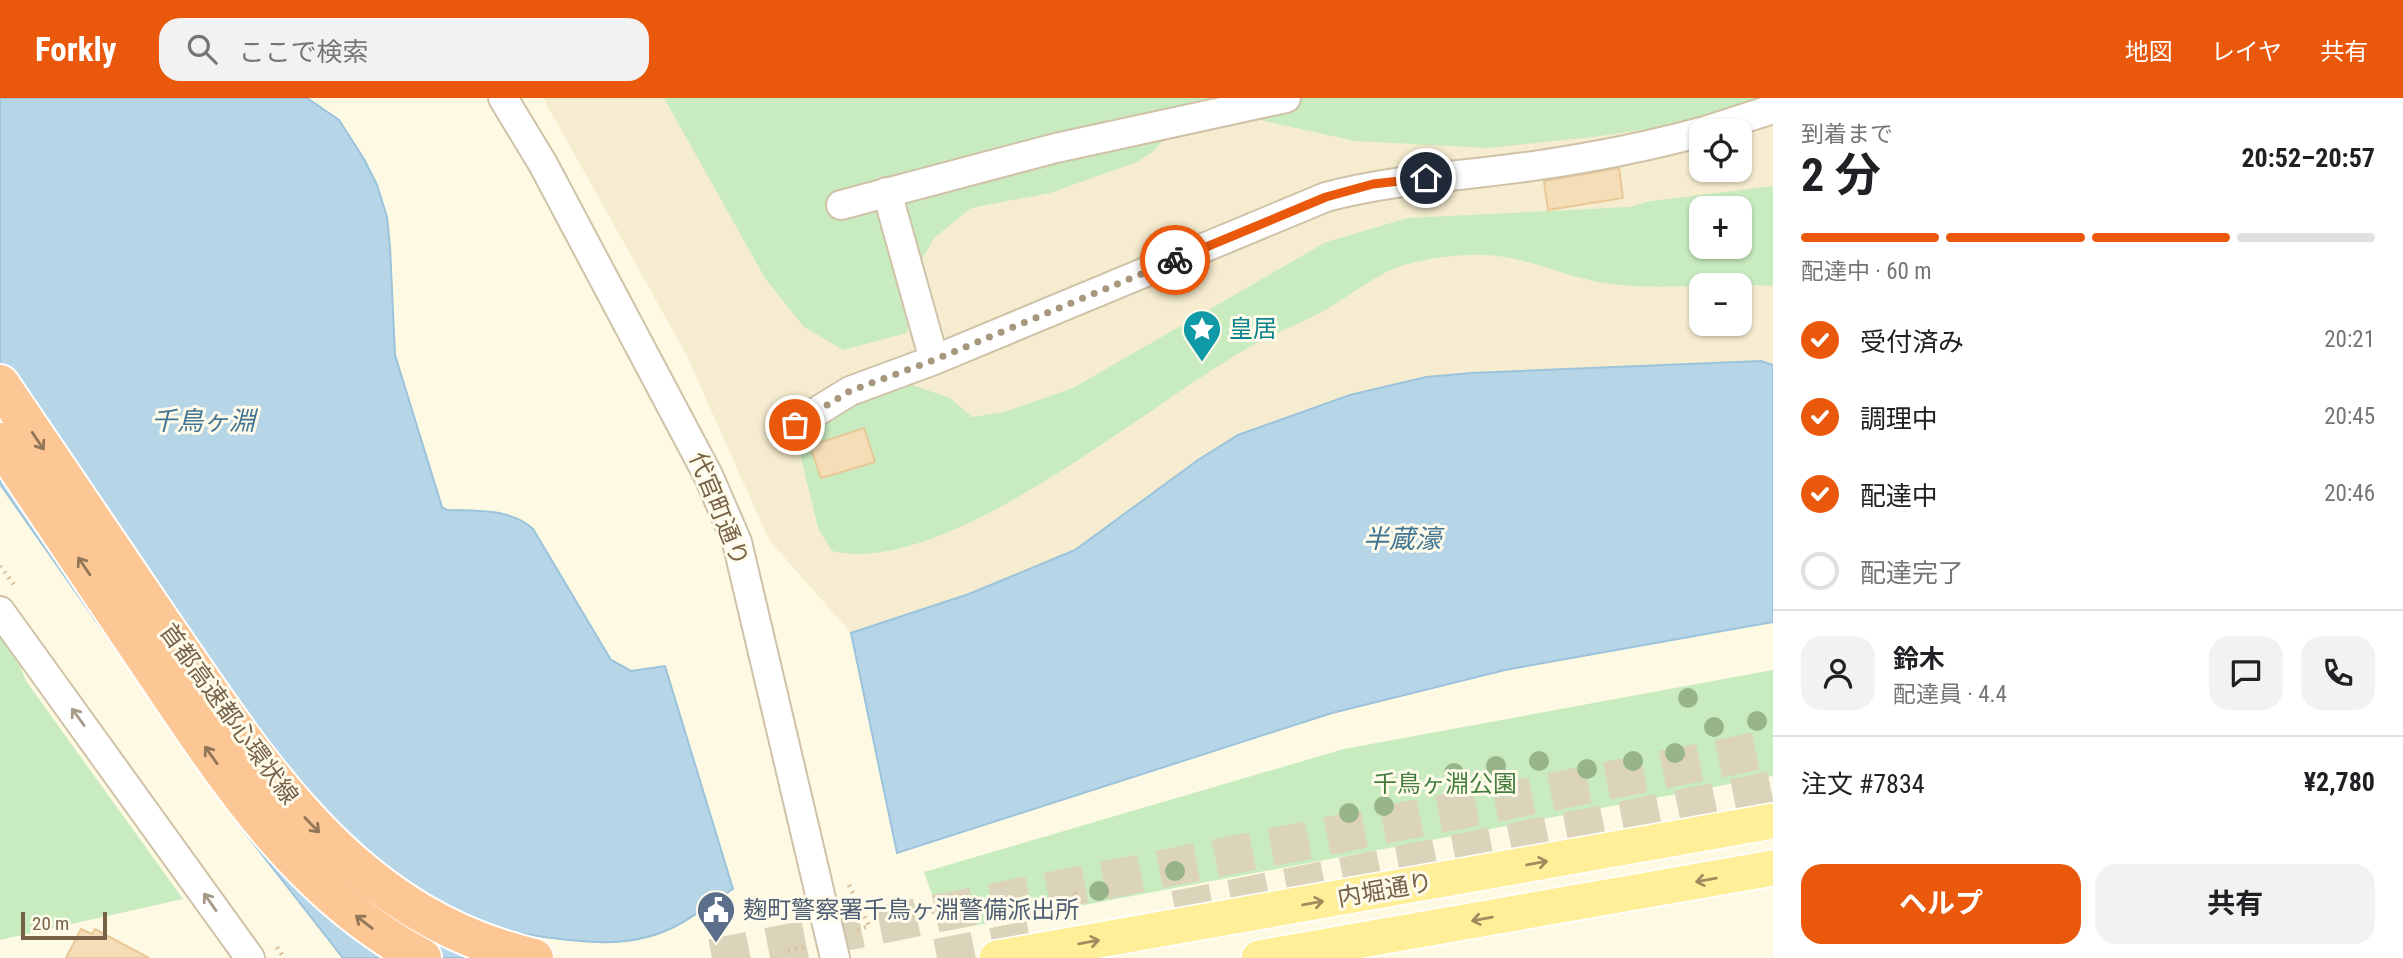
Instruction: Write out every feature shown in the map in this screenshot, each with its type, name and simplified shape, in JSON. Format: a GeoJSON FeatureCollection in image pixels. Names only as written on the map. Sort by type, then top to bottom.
{"type":"FeatureCollection","features":[{"type":"Feature","properties":{"kind":"highway","name":"首都高速都心環状線"},"geometry":{"type":"LineString","coordinates":[[0,384],[231,723],[301,814],[359,871],[413,910],[488,945],[534,958]]}},
{"type":"Feature","properties":{"kind":"highway","name":"首都高速都心環状線"},"geometry":{"type":"LineString","coordinates":[[0,442],[213,758],[280,844],[342,905],[375,930],[422,958]]}},
{"type":"Feature","properties":{"kind":"main road","name":"内堀通り"},"geometry":{"type":"LineString","coordinates":[[997,958],[1773,821]]}},
{"type":"Feature","properties":{"kind":"main road","name":"内堀通り"},"geometry":{"type":"LineString","coordinates":[[1259,958],[1773,868]]}},
{"type":"Feature","properties":{"kind":"street","name":"代官町通り"},"geometry":{"type":"LineString","coordinates":[[503,98],[543,164],[695,451],[737,542],[835,958]]}},
{"type":"Feature","properties":{"kind":"street"},"geometry":{"type":"LineString","coordinates":[[841,205],[1056,148],[1286,98]]}},
{"type":"Feature","properties":{"kind":"street"},"geometry":{"type":"LineString","coordinates":[[1743,119],[1773,109]]}},
{"type":"Feature","properties":{"kind":"street"},"geometry":{"type":"LineString","coordinates":[[795,425],[850,391],[934,360],[1326,197],[1373,184],[1533,166],[1652,145],[1689,136]]}},
{"type":"Feature","properties":{"kind":"street"},"geometry":{"type":"LineString","coordinates":[[887,192],[934,360]]}},
{"type":"Feature","properties":{"kind":"street"},"geometry":{"type":"LineString","coordinates":[[0,611],[250,958]]}},
{"type":"Feature","properties":{"kind":"path"},"geometry":{"type":"LineString","coordinates":[[1075,892],[1081,912]]}},
{"type":"Feature","properties":{"kind":"path"},"geometry":{"type":"LineString","coordinates":[[904,915],[979,907]]}},
{"type":"Feature","properties":{"kind":"shaded area","name":"皇居"},"geometry":{"type":"Polygon","coordinates":[[[543,98],[1773,98],[1773,365],[1760,361],[1426,377],[1350,395],[1238,435],[1198,460],[1075,550],[969,594],[851,633],[769,540],[686,354],[543,98]]]}},
{"type":"Feature","properties":{"kind":"green space"},"geometry":{"type":"Polygon","coordinates":[[[664,98],[1773,98],[1748,114],[1715,119],[1689,119],[1689,123],[1601,136],[1488,148],[1355,141],[1260,120],[1189,110],[1154,151],[1137,162],[1050,193],[971,208],[934,238],[918,267],[907,333],[843,350],[803,326],[765,278],[664,98]]]}},
{"type":"Feature","properties":{"kind":"green space"},"geometry":{"type":"Polygon","coordinates":[[[1773,186],[1773,286],[1752,285],[1752,273],[1689,273],[1689,286],[1626,286],[1574,276],[1524,261],[1479,255],[1449,256],[1404,265],[1373,280],[1322,312],[1255,344],[1049,479],[990,512],[933,538],[879,552],[832,551],[818,528],[797,441],[814,410],[909,384],[950,398],[972,417],[1004,412],[1073,388],[1326,242],[1408,218],[1629,207],[1689,196],[1689,259],[1752,259],[1752,196],[1692,196],[1773,186]]]}},
{"type":"Feature","properties":{"kind":"green space"},"geometry":{"type":"Polygon","coordinates":[[[0,629],[12,646],[26,681],[183,899],[0,940],[0,629]]]}},
{"type":"Feature","properties":{"kind":"green space","name":"千鳥ヶ淵公園"},"geometry":{"type":"Polygon","coordinates":[[[1773,670],[1773,776],[945,931],[924,872],[1344,749],[1773,670]]]}},
{"type":"Feature","properties":{"kind":"water","name":"千鳥ヶ淵"},"geometry":{"type":"Polygon","coordinates":[[[0,98],[307,98],[339,120],[377,185],[387,217],[395,355],[442,507],[447,510],[504,514],[524,522],[533,529],[611,660],[631,671],[665,666],[733,889],[674,927],[637,939],[600,942],[523,934],[520,958],[343,958],[239,825],[0,484],[0,98]]]}},
{"type":"Feature","properties":{"kind":"water","name":"半蔵濠"},"geometry":{"type":"Polygon","coordinates":[[[1761,361],[1773,365],[1773,622],[1505,670],[1332,713],[897,853],[851,633],[969,594],[1075,550],[1198,460],[1238,435],[1350,395],[1426,377],[1472,373],[1761,361]]]}},
{"type":"Feature","properties":{"kind":"building"},"geometry":{"type":"Polygon","coordinates":[[[1619,168],[1623,198],[1548,210],[1544,181],[1619,168]]]}},
{"type":"Feature","properties":{"kind":"building"},"geometry":{"type":"Polygon","coordinates":[[[864,428],[875,462],[821,478],[810,446],[864,428]]]}},
{"type":"Feature","properties":{"kind":"building"},"geometry":{"type":"Polygon","coordinates":[[[81,929],[92,934],[95,929],[149,958],[66,958],[81,929]]]}},
{"type":"Feature","properties":{"kind":"tunnel"},"geometry":{"type":"LineString","coordinates":[[712,958],[1773,748]]}},
{"type":"Feature","properties":{"kind":"tunnel"},"geometry":{"type":"LineString","coordinates":[[1175,910],[1773,790]]}},
{"type":"Feature","properties":{"kind":"tunnel"},"geometry":{"type":"LineString","coordinates":[[937,958],[1033,939]]}},
{"type":"Feature","properties":{"kind":"way so far"},"geometry":{"type":"LineString","coordinates":[[795,425],[850,391],[934,360],[1175,260]]}},
{"type":"Feature","properties":{"kind":"place","name":"皇居"},"geometry":{"type":"Point","coordinates":[1202,363]}},
{"type":"Feature","properties":{"kind":"place","name":"麹町警察署千鳥ヶ淵警備派出所"},"geometry":{"type":"Point","coordinates":[716,944]}},
{"type":"Feature","properties":{"kind":"route"},"geometry":{"type":"LineString","coordinates":[[1175,260],[1326,197],[1373,184],[1426,178]]}}]}
